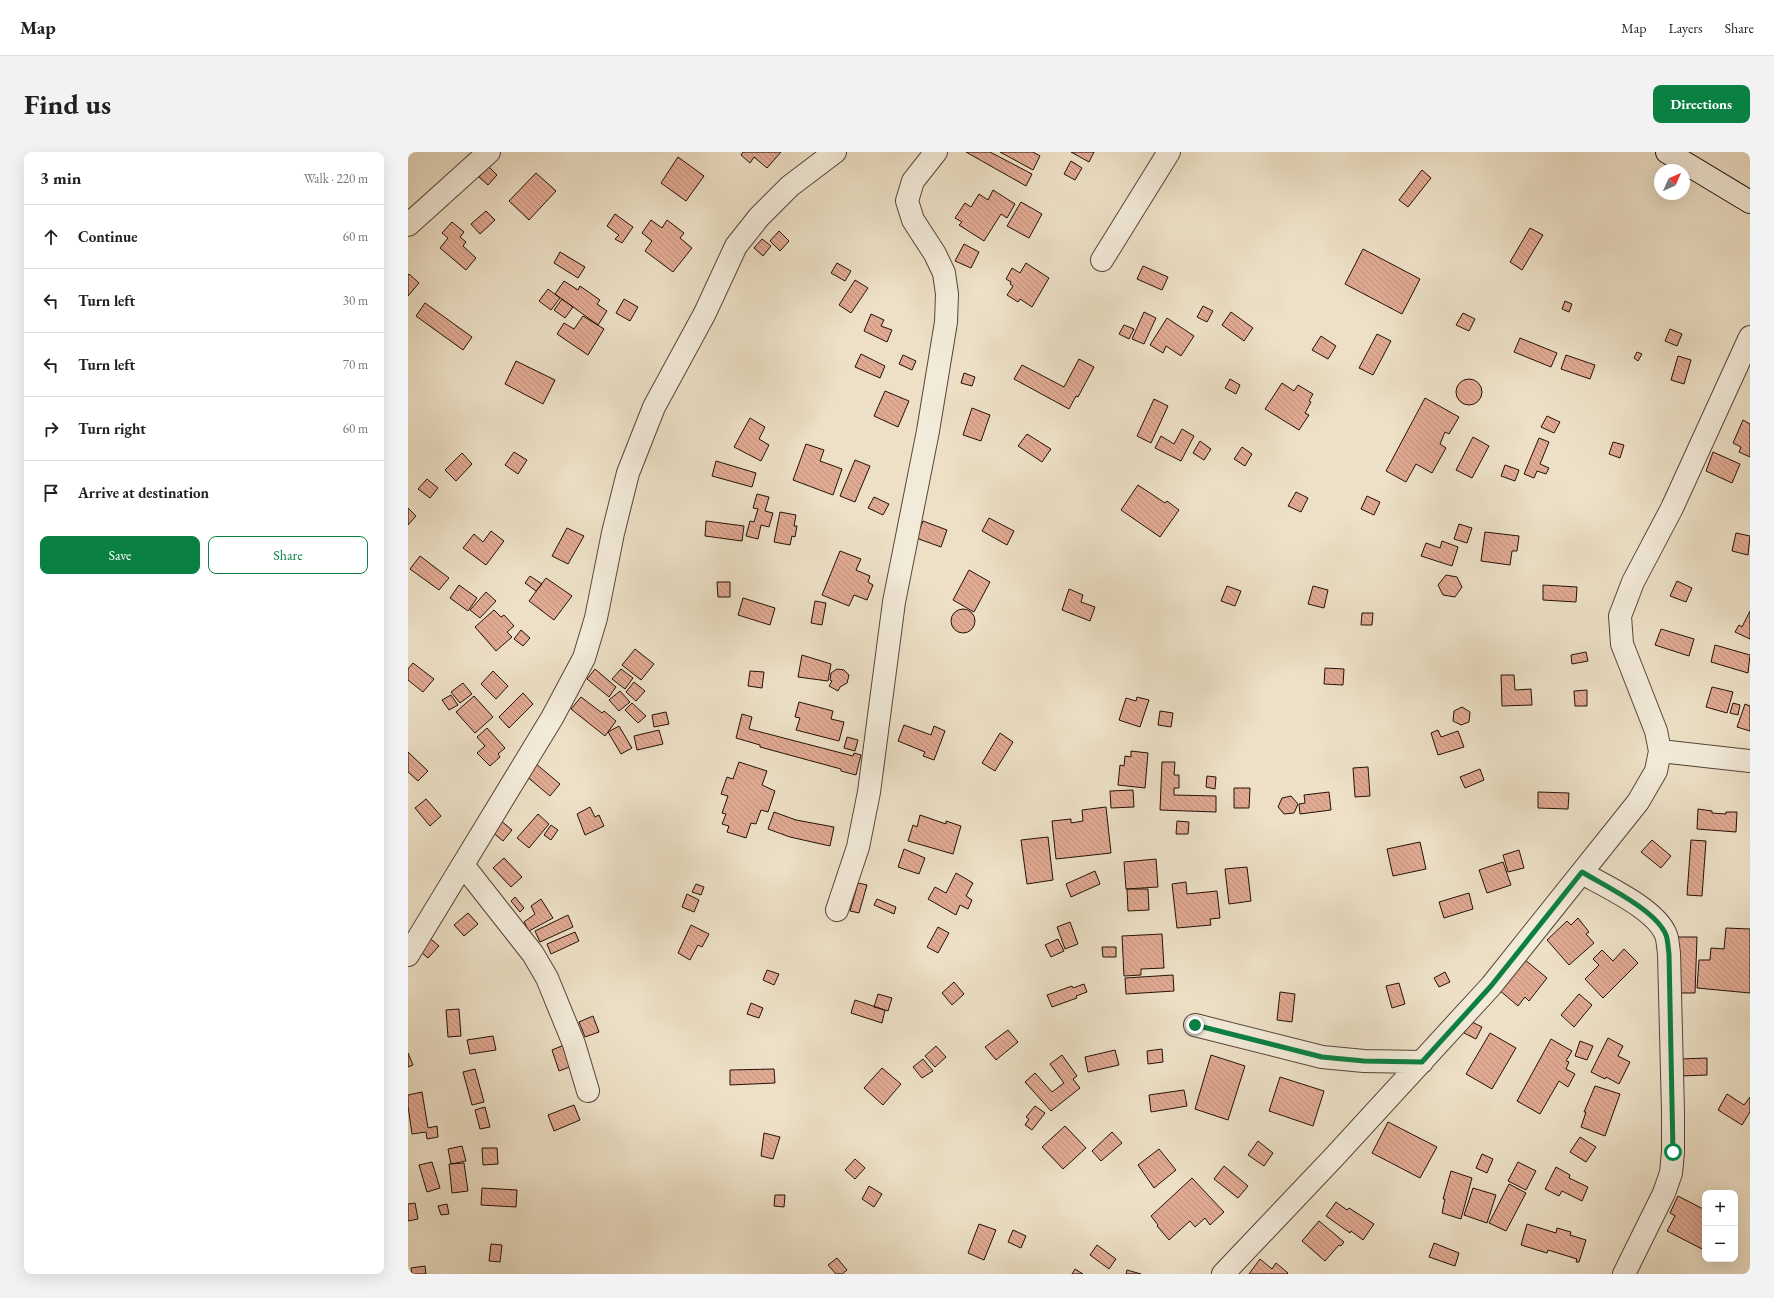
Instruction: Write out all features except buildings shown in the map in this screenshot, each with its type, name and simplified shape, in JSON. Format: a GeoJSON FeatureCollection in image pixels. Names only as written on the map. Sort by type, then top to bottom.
{"type":"FeatureCollection","features":[{"type":"Feature","properties":{"kind":"street"},"geometry":{"type":"LineString","coordinates":[[408,225],[489,152]]}},
{"type":"Feature","properties":{"kind":"street"},"geometry":{"type":"LineString","coordinates":[[408,955],[552,718],[584,658],[596,618],[613,533],[628,472],[654,407],[705,313],[736,246],[759,217],[790,186],[835,152]]}},
{"type":"Feature","properties":{"kind":"street"},"geometry":{"type":"LineString","coordinates":[[837,910],[858,847],[869,792],[894,602],[928,431],[946,322],[947,294],[944,273],[935,254],[913,220],[907,201],[912,181],[936,152]]}},
{"type":"Feature","properties":{"kind":"street"},"geometry":{"type":"LineString","coordinates":[[1102,260],[1169,152]]}},
{"type":"Feature","properties":{"kind":"street"},"geometry":{"type":"LineString","coordinates":[[1667,152],[1750,202]]}},
{"type":"Feature","properties":{"kind":"street"},"geometry":{"type":"LineString","coordinates":[[1223,1274],[1335,1156],[1491,986],[1638,802],[1656,771],[1660,751],[1656,731],[1622,644],[1620,616],[1633,582],[1672,508],[1750,337]]}},
{"type":"Feature","properties":{"kind":"street"},"geometry":{"type":"LineString","coordinates":[[1660,751],[1750,761]]}},
{"type":"Feature","properties":{"kind":"street"},"geometry":{"type":"LineString","coordinates":[[463,865],[533,954],[547,978],[574,1044],[588,1091]]}},
{"type":"Feature","properties":{"kind":"street"},"geometry":{"type":"LineString","coordinates":[[1582,872],[1640,907],[1654,919],[1666,935],[1669,954],[1673,1112],[1673,1152],[1671,1173],[1664,1193],[1624,1274]]}},
{"type":"Feature","properties":{"kind":"street"},"geometry":{"type":"LineString","coordinates":[[1195,1025],[1322,1057],[1364,1061],[1422,1062]]}},
{"type":"Feature","properties":{"kind":"route"},"geometry":{"type":"LineString","coordinates":[[1195,1025],[1322,1057],[1364,1061],[1422,1062],[1491,986],[1582,872],[1640,907],[1654,919],[1666,935],[1669,954],[1673,1152]]}}]}
